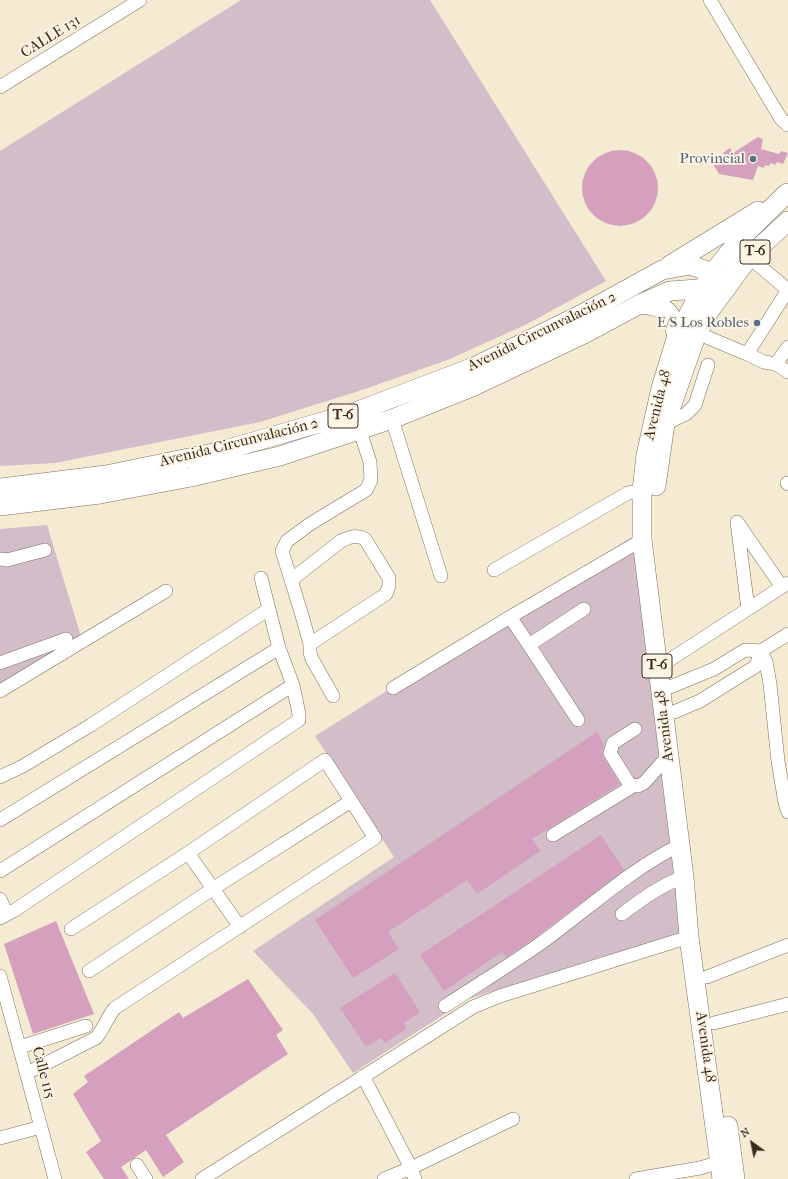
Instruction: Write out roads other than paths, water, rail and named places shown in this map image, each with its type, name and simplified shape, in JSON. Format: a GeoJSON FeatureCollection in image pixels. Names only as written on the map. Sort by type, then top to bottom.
{"type":"FeatureCollection","features":[{"type":"Feature","properties":{"kind":"highway"},"geometry":{"type":"LineString","coordinates":[[662,270],[787,193]]}},
{"type":"Feature","properties":{"kind":"highway","name":"Avenida 48"},"geometry":{"type":"LineString","coordinates":[[729,1175],[690,937],[684,877],[642,540],[642,491],[646,455],[661,388],[677,336],[702,289],[713,273],[739,240],[787,193]]}},
{"type":"Feature","properties":{"kind":"highway","name":"T-6"},"geometry":{"type":"LineString","coordinates":[[726,287],[749,257],[788,221]]}},
{"type":"Feature","properties":{"kind":"highway","name":"Avenida Circunvalación 2"},"geometry":{"type":"LineString","coordinates":[[0,488],[106,475],[210,454],[350,414],[474,367],[582,314],[662,270],[690,265],[713,273],[726,287]]}},
{"type":"Feature","properties":{"kind":"highway","name":"Avenida 48"},"geometry":{"type":"LineString","coordinates":[[726,287],[710,310],[697,333],[665,424],[654,500],[655,550],[670,687],[714,1023],[729,1175]]}},
{"type":"Feature","properties":{"kind":"highway","name":"Avenida Circunvalación 2"},"geometry":{"type":"LineString","coordinates":[[0,506],[100,494],[191,477],[280,456],[392,419],[472,387],[584,334],[640,304],[670,292],[726,287]]}},
{"type":"Feature","properties":{"kind":"highway"},"geometry":{"type":"LineString","coordinates":[[640,304],[657,306],[666,310],[672,318],[677,336]]}},
{"type":"Feature","properties":{"kind":"street","name":"CALLE 131"},"geometry":{"type":"LineString","coordinates":[[0,88],[140,0]]}},
{"type":"Feature","properties":{"kind":"street"},"geometry":{"type":"LineString","coordinates":[[710,0],[781,119],[788,126]]}},
{"type":"Feature","properties":{"kind":"street"},"geometry":{"type":"LineString","coordinates":[[747,354],[788,290],[749,257]]}},
{"type":"Feature","properties":{"kind":"street"},"geometry":{"type":"LineString","coordinates":[[697,333],[764,362],[776,364],[788,372]]}},
{"type":"Feature","properties":{"kind":"street"},"geometry":{"type":"LineString","coordinates":[[776,364],[788,347]]}},
{"type":"Feature","properties":{"kind":"street"},"geometry":{"type":"LineString","coordinates":[[665,424],[686,414],[695,405],[708,365]]}},
{"type":"Feature","properties":{"kind":"street"},"geometry":{"type":"LineString","coordinates":[[392,419],[441,576]]}},
{"type":"Feature","properties":{"kind":"street"},"geometry":{"type":"LineString","coordinates":[[333,696],[312,659],[310,644],[282,551],[287,541],[310,524],[366,490],[371,480],[370,462],[360,430]]}},
{"type":"Feature","properties":{"kind":"street"},"geometry":{"type":"LineString","coordinates":[[494,570],[628,493],[642,491]]}},
{"type":"Feature","properties":{"kind":"street"},"geometry":{"type":"LineString","coordinates":[[668,661],[785,585],[737,522],[748,609]]}},
{"type":"Feature","properties":{"kind":"street"},"geometry":{"type":"LineString","coordinates":[[291,580],[341,541],[350,537],[359,536],[365,539],[389,578],[389,586],[386,594],[310,644]]}},
{"type":"Feature","properties":{"kind":"street"},"geometry":{"type":"LineString","coordinates":[[393,688],[510,617],[642,540]]}},
{"type":"Feature","properties":{"kind":"street"},"geometry":{"type":"LineString","coordinates":[[0,559],[7,560],[45,550]]}},
{"type":"Feature","properties":{"kind":"street"},"geometry":{"type":"LineString","coordinates":[[0,899],[3,916],[299,720],[292,685],[279,648],[261,578]]}},
{"type":"Feature","properties":{"kind":"street"},"geometry":{"type":"LineString","coordinates":[[0,692],[166,591]]}},
{"type":"Feature","properties":{"kind":"street"},"geometry":{"type":"LineString","coordinates":[[0,777],[23,766],[91,725],[269,609]]}},
{"type":"Feature","properties":{"kind":"street"},"geometry":{"type":"LineString","coordinates":[[529,645],[584,609]]}},
{"type":"Feature","properties":{"kind":"street"},"geometry":{"type":"LineString","coordinates":[[510,617],[578,720]]}},
{"type":"Feature","properties":{"kind":"street"},"geometry":{"type":"LineString","coordinates":[[670,687],[714,669],[745,650],[760,651],[788,634]]}},
{"type":"Feature","properties":{"kind":"street"},"geometry":{"type":"LineString","coordinates":[[0,663],[66,639]]}},
{"type":"Feature","properties":{"kind":"street"},"geometry":{"type":"LineString","coordinates":[[0,820],[279,648]]}},
{"type":"Feature","properties":{"kind":"street"},"geometry":{"type":"LineString","coordinates":[[674,712],[700,701],[756,666],[760,651]]}},
{"type":"Feature","properties":{"kind":"street"},"geometry":{"type":"LineString","coordinates":[[760,651],[766,662],[770,684],[778,761],[785,803],[788,812]]}},
{"type":"Feature","properties":{"kind":"street"},"geometry":{"type":"LineString","coordinates":[[0,871],[292,685]]}},
{"type":"Feature","properties":{"kind":"street"},"geometry":{"type":"LineString","coordinates":[[633,786],[630,785],[610,753],[613,743],[635,729]]}},
{"type":"Feature","properties":{"kind":"street"},"geometry":{"type":"LineString","coordinates":[[553,835],[633,786],[638,786],[644,783],[668,756]]}},
{"type":"Feature","properties":{"kind":"street"},"geometry":{"type":"LineString","coordinates":[[26,1073],[96,1038],[115,1008],[375,838],[325,760],[71,929]]}},
{"type":"Feature","properties":{"kind":"street"},"geometry":{"type":"LineString","coordinates":[[89,971],[214,888],[352,801]]}},
{"type":"Feature","properties":{"kind":"street"},"geometry":{"type":"LineString","coordinates":[[445,1006],[541,943],[642,866],[661,854],[680,845]]}},
{"type":"Feature","properties":{"kind":"street"},"geometry":{"type":"LineString","coordinates":[[188,852],[240,926]]}},
{"type":"Feature","properties":{"kind":"street"},"geometry":{"type":"LineString","coordinates":[[622,914],[643,898],[667,883],[684,877]]}},
{"type":"Feature","properties":{"kind":"street"},"geometry":{"type":"LineString","coordinates":[[202,1179],[473,1007],[500,996],[690,937]]}},
{"type":"Feature","properties":{"kind":"street"},"geometry":{"type":"LineString","coordinates":[[707,977],[788,945]]}},
{"type":"Feature","properties":{"kind":"street","name":"Calle 115"},"geometry":{"type":"LineString","coordinates":[[0,978],[56,1179]]}},
{"type":"Feature","properties":{"kind":"street"},"geometry":{"type":"LineString","coordinates":[[714,1023],[788,1004]]}},
{"type":"Feature","properties":{"kind":"street"},"geometry":{"type":"LineString","coordinates":[[20,1046],[86,1026]]}},
{"type":"Feature","properties":{"kind":"street"},"geometry":{"type":"LineString","coordinates":[[363,1076],[413,1173]]}},
{"type":"Feature","properties":{"kind":"street"},"geometry":{"type":"LineString","coordinates":[[384,1179],[413,1173],[513,1119]]}},
{"type":"Feature","properties":{"kind":"street"},"geometry":{"type":"LineString","coordinates":[[0,1138],[41,1127]]}},
{"type":"Feature","properties":{"kind":"street"},"geometry":{"type":"LineString","coordinates":[[137,1165],[146,1179]]}},
{"type":"Feature","properties":{"kind":"street"},"geometry":{"type":"LineString","coordinates":[[636,1179],[700,1168],[729,1175]]}},
{"type":"Feature","properties":{"kind":"place","name":"Provincial"},"geometry":{"type":"Point","coordinates":[753,159]}},
{"type":"Feature","properties":{"kind":"place","name":"E/S Los Robles"},"geometry":{"type":"Point","coordinates":[757,323]}}]}
